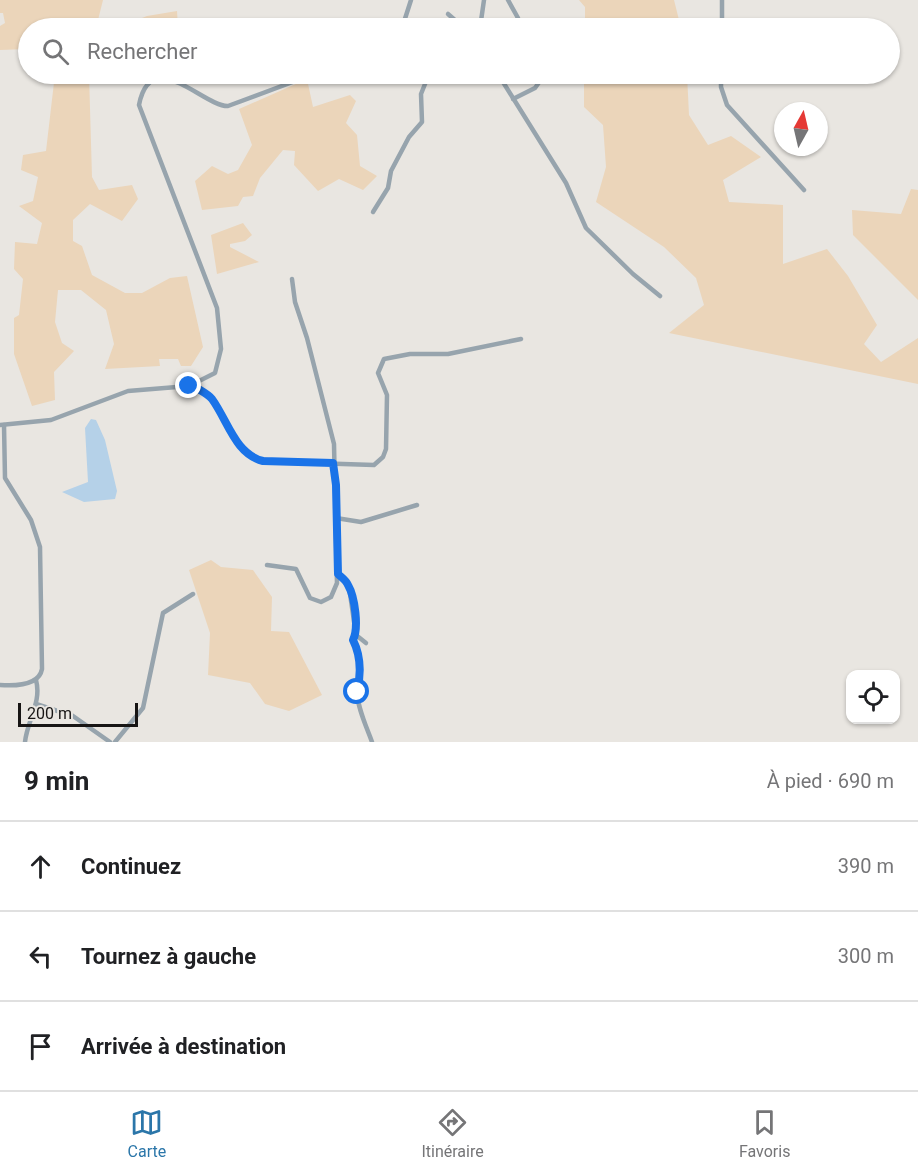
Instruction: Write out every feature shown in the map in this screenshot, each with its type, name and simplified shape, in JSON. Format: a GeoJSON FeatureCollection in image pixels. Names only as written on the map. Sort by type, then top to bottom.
{"type":"FeatureCollection","features":[{"type":"Feature","properties":{"kind":"street"},"geometry":{"type":"LineString","coordinates":[[405,18],[411,0]]}},
{"type":"Feature","properties":{"kind":"street"},"geometry":{"type":"LineString","coordinates":[[481,18],[484,0]]}},
{"type":"Feature","properties":{"kind":"street"},"geometry":{"type":"LineString","coordinates":[[508,0],[518,18]]}},
{"type":"Feature","properties":{"kind":"street"},"geometry":{"type":"LineString","coordinates":[[722,0],[722,18]]}},
{"type":"Feature","properties":{"kind":"street"},"geometry":{"type":"LineString","coordinates":[[448,14],[453,18]]}},
{"type":"Feature","properties":{"kind":"street"},"geometry":{"type":"LineString","coordinates":[[25,742],[36,704],[36,680],[42,669],[40,547],[31,520],[5,478],[2,425],[68,416],[128,391],[192,385],[211,377],[219,365],[221,343],[217,308],[139,105],[141,96],[150,84]]}},
{"type":"Feature","properties":{"kind":"street"},"geometry":{"type":"LineString","coordinates":[[185,84],[216,105],[228,106],[287,84]]}},
{"type":"Feature","properties":{"kind":"street"},"geometry":{"type":"LineString","coordinates":[[373,212],[388,188],[391,171],[406,142],[422,122],[421,94],[425,84]]}},
{"type":"Feature","properties":{"kind":"street"},"geometry":{"type":"LineString","coordinates":[[504,84],[569,189],[586,228],[633,274],[660,296]]}},
{"type":"Feature","properties":{"kind":"street"},"geometry":{"type":"LineString","coordinates":[[513,99],[535,88],[538,84]]}},
{"type":"Feature","properties":{"kind":"street"},"geometry":{"type":"LineString","coordinates":[[721,84],[727,105],[804,190]]}},
{"type":"Feature","properties":{"kind":"street"},"geometry":{"type":"LineString","coordinates":[[267,565],[296,569],[310,598],[321,602],[331,597],[338,574],[336,485],[332,436],[307,338],[295,302],[292,279]]}},
{"type":"Feature","properties":{"kind":"street"},"geometry":{"type":"LineString","coordinates":[[192,385],[212,399],[242,449],[252,458],[272,462],[374,465],[386,449],[387,395],[378,373],[384,359],[410,354],[448,354],[520,339]]}},
{"type":"Feature","properties":{"kind":"street"},"geometry":{"type":"LineString","coordinates":[[336,518],[361,522],[417,505]]}},
{"type":"Feature","properties":{"kind":"street"},"geometry":{"type":"LineString","coordinates":[[338,574],[349,587],[356,635],[353,640],[359,651],[361,678],[357,692],[372,742]]}},
{"type":"Feature","properties":{"kind":"street"},"geometry":{"type":"LineString","coordinates":[[115,742],[143,708],[163,613],[193,594]]}},
{"type":"Feature","properties":{"kind":"street"},"geometry":{"type":"LineString","coordinates":[[356,635],[366,643]]}},
{"type":"Feature","properties":{"kind":"street"},"geometry":{"type":"LineString","coordinates":[[0,685],[36,680]]}},
{"type":"Feature","properties":{"kind":"street"},"geometry":{"type":"LineString","coordinates":[[36,704],[71,715],[110,742]]}},
{"type":"Feature","properties":{"kind":"shaded area"},"geometry":{"type":"Polygon","coordinates":[[[0,0],[103,0],[98,18],[18,18],[18,49],[0,50],[0,26],[5,23],[3,13],[0,13],[0,0]]]}},
{"type":"Feature","properties":{"kind":"shaded area"},"geometry":{"type":"Polygon","coordinates":[[[579,0],[674,0],[678,18],[585,18],[585,7],[579,0]]]}},
{"type":"Feature","properties":{"kind":"shaded area"},"geometry":{"type":"Polygon","coordinates":[[[177,11],[177,18],[142,18],[177,11]]]}},
{"type":"Feature","properties":{"kind":"shaded area"},"geometry":{"type":"Polygon","coordinates":[[[54,84],[89,84],[92,177],[99,190],[132,185],[138,199],[122,221],[90,204],[73,220],[73,241],[82,246],[92,275],[125,293],[142,293],[170,278],[187,276],[203,347],[191,366],[181,366],[178,359],[159,359],[160,366],[105,369],[114,344],[106,310],[81,290],[58,290],[55,322],[62,343],[74,351],[54,372],[55,400],[32,406],[14,354],[14,318],[19,315],[23,279],[14,269],[15,242],[37,244],[42,223],[19,206],[33,201],[38,177],[21,170],[23,155],[46,151],[54,84]]]}},
{"type":"Feature","properties":{"kind":"shaded area"},"geometry":{"type":"Polygon","coordinates":[[[296,84],[308,84],[313,107],[350,95],[356,101],[346,123],[357,135],[360,166],[377,176],[363,190],[339,179],[318,191],[294,165],[295,151],[283,150],[260,178],[253,196],[243,197],[238,206],[202,210],[195,181],[212,166],[228,174],[238,170],[252,145],[239,109],[296,84]]]}},
{"type":"Feature","properties":{"kind":"shaded area"},"geometry":{"type":"Polygon","coordinates":[[[584,84],[687,84],[689,115],[708,145],[731,136],[761,157],[723,180],[729,202],[783,205],[783,264],[827,249],[848,276],[877,325],[864,344],[881,362],[918,338],[918,384],[669,333],[704,305],[696,278],[664,247],[596,202],[606,167],[603,125],[584,107],[584,84]]]}},
{"type":"Feature","properties":{"kind":"shaded area"},"geometry":{"type":"Polygon","coordinates":[[[911,189],[918,190],[918,300],[853,235],[852,210],[901,214],[911,189]]]}},
{"type":"Feature","properties":{"kind":"shaded area"},"geometry":{"type":"Polygon","coordinates":[[[243,223],[252,235],[245,241],[230,244],[230,247],[259,262],[217,274],[211,235],[243,223]]]}},
{"type":"Feature","properties":{"kind":"shaded area"},"geometry":{"type":"Polygon","coordinates":[[[211,560],[221,567],[253,570],[272,597],[271,631],[289,632],[322,695],[289,711],[265,704],[250,683],[208,675],[210,633],[189,570],[211,560]]]}},
{"type":"Feature","properties":{"kind":"water"},"geometry":{"type":"Polygon","coordinates":[[[91,419],[96,420],[105,440],[117,491],[115,499],[84,502],[62,492],[88,482],[85,428],[91,419]]]}},
{"type":"Feature","properties":{"kind":"route"},"geometry":{"type":"LineString","coordinates":[[189,386],[192,385],[209,395],[242,449],[252,458],[263,461],[333,463],[336,485],[338,574],[348,584],[354,612],[356,635],[353,640],[359,651],[358,667],[361,678],[357,692]]}}]}
